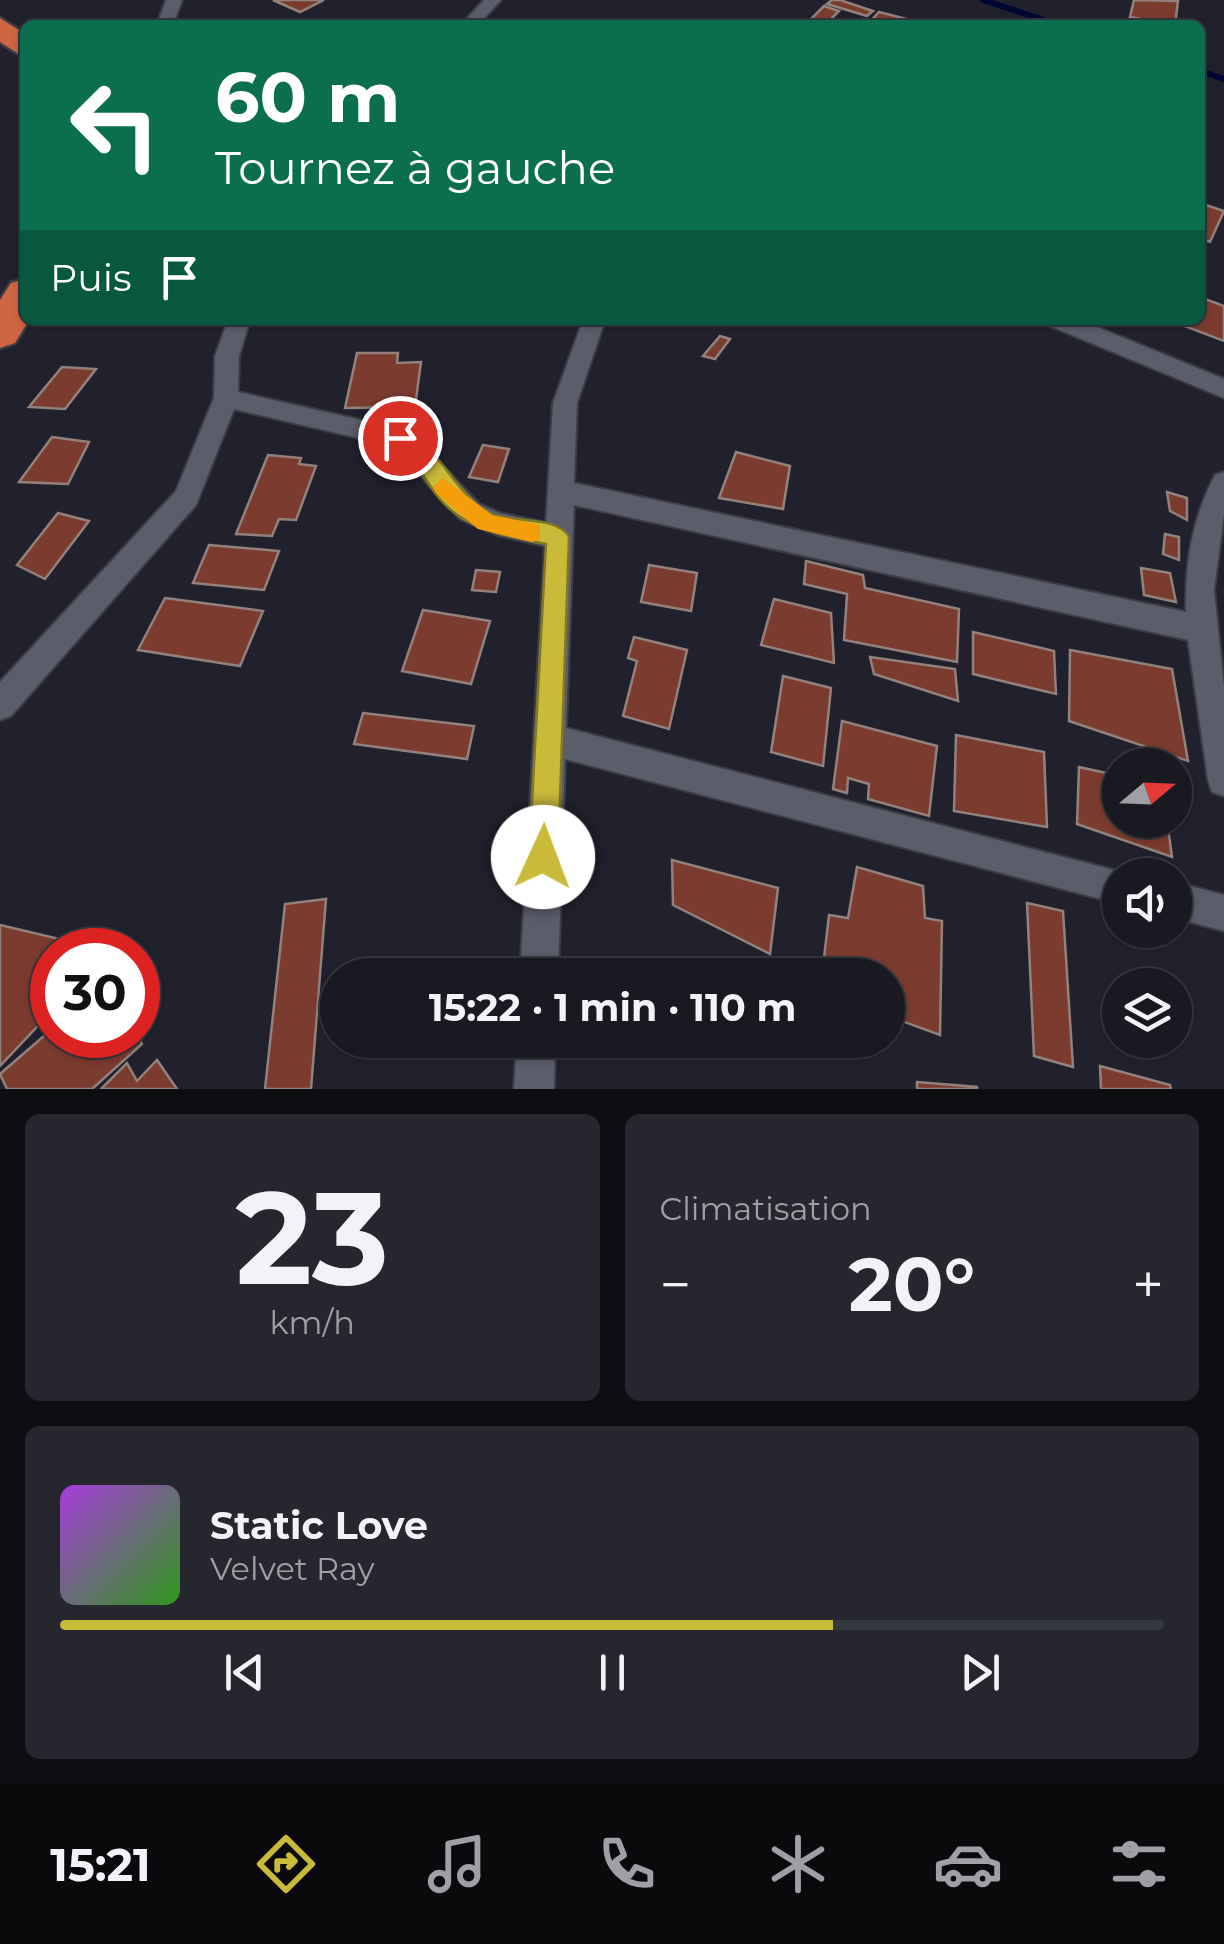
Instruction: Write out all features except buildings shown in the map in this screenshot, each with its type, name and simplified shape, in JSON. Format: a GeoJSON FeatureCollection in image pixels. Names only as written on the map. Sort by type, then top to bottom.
{"type":"FeatureCollection","features":[{"type":"Feature","properties":{"kind":"highway"},"geometry":{"type":"LineString","coordinates":[[0,26],[20,44]]}},
{"type":"Feature","properties":{"kind":"highway"},"geometry":{"type":"LineString","coordinates":[[0,333],[20,302]]}},
{"type":"Feature","properties":{"kind":"street"},"geometry":{"type":"LineString","coordinates":[[474,20],[493,0]]}},
{"type":"Feature","properties":{"kind":"street"},"geometry":{"type":"LineString","coordinates":[[0,705],[187,497],[226,398],[227,356],[237,325]]}},
{"type":"Feature","properties":{"kind":"street"},"geometry":{"type":"LineString","coordinates":[[540,958],[565,403],[592,325]]}},
{"type":"Feature","properties":{"kind":"street"},"geometry":{"type":"LineString","coordinates":[[1070,325],[1224,389]]}},
{"type":"Feature","properties":{"kind":"street"},"geometry":{"type":"LineString","coordinates":[[226,398],[400,438],[417,448],[449,494],[486,523],[558,537]]}},
{"type":"Feature","properties":{"kind":"street"},"geometry":{"type":"LineString","coordinates":[[1224,483],[1204,540],[1201,628],[1224,780]]}},
{"type":"Feature","properties":{"kind":"street"},"geometry":{"type":"LineString","coordinates":[[560,491],[1201,628]]}},
{"type":"Feature","properties":{"kind":"street"},"geometry":{"type":"LineString","coordinates":[[548,739],[1102,881]]}},
{"type":"Feature","properties":{"kind":"street"},"geometry":{"type":"LineString","coordinates":[[1192,905],[1224,913]]}},
{"type":"Feature","properties":{"kind":"street"},"geometry":{"type":"LineString","coordinates":[[534,1089],[535,1058]]}},
{"type":"Feature","properties":{"kind":"waterway"},"geometry":{"type":"LineString","coordinates":[[983,0],[1044,20]]}},
{"type":"Feature","properties":{"kind":"waterway"},"geometry":{"type":"LineString","coordinates":[[1205,73],[1224,79]]}},
{"type":"Feature","properties":{"kind":"slow traffic"},"geometry":{"type":"LineString","coordinates":[[443,487],[486,523],[532,532]]}},
{"type":"Feature","properties":{"kind":"route"},"geometry":{"type":"LineString","coordinates":[[400,438],[417,448],[449,494],[486,523],[558,537],[543,857]]}}]}
